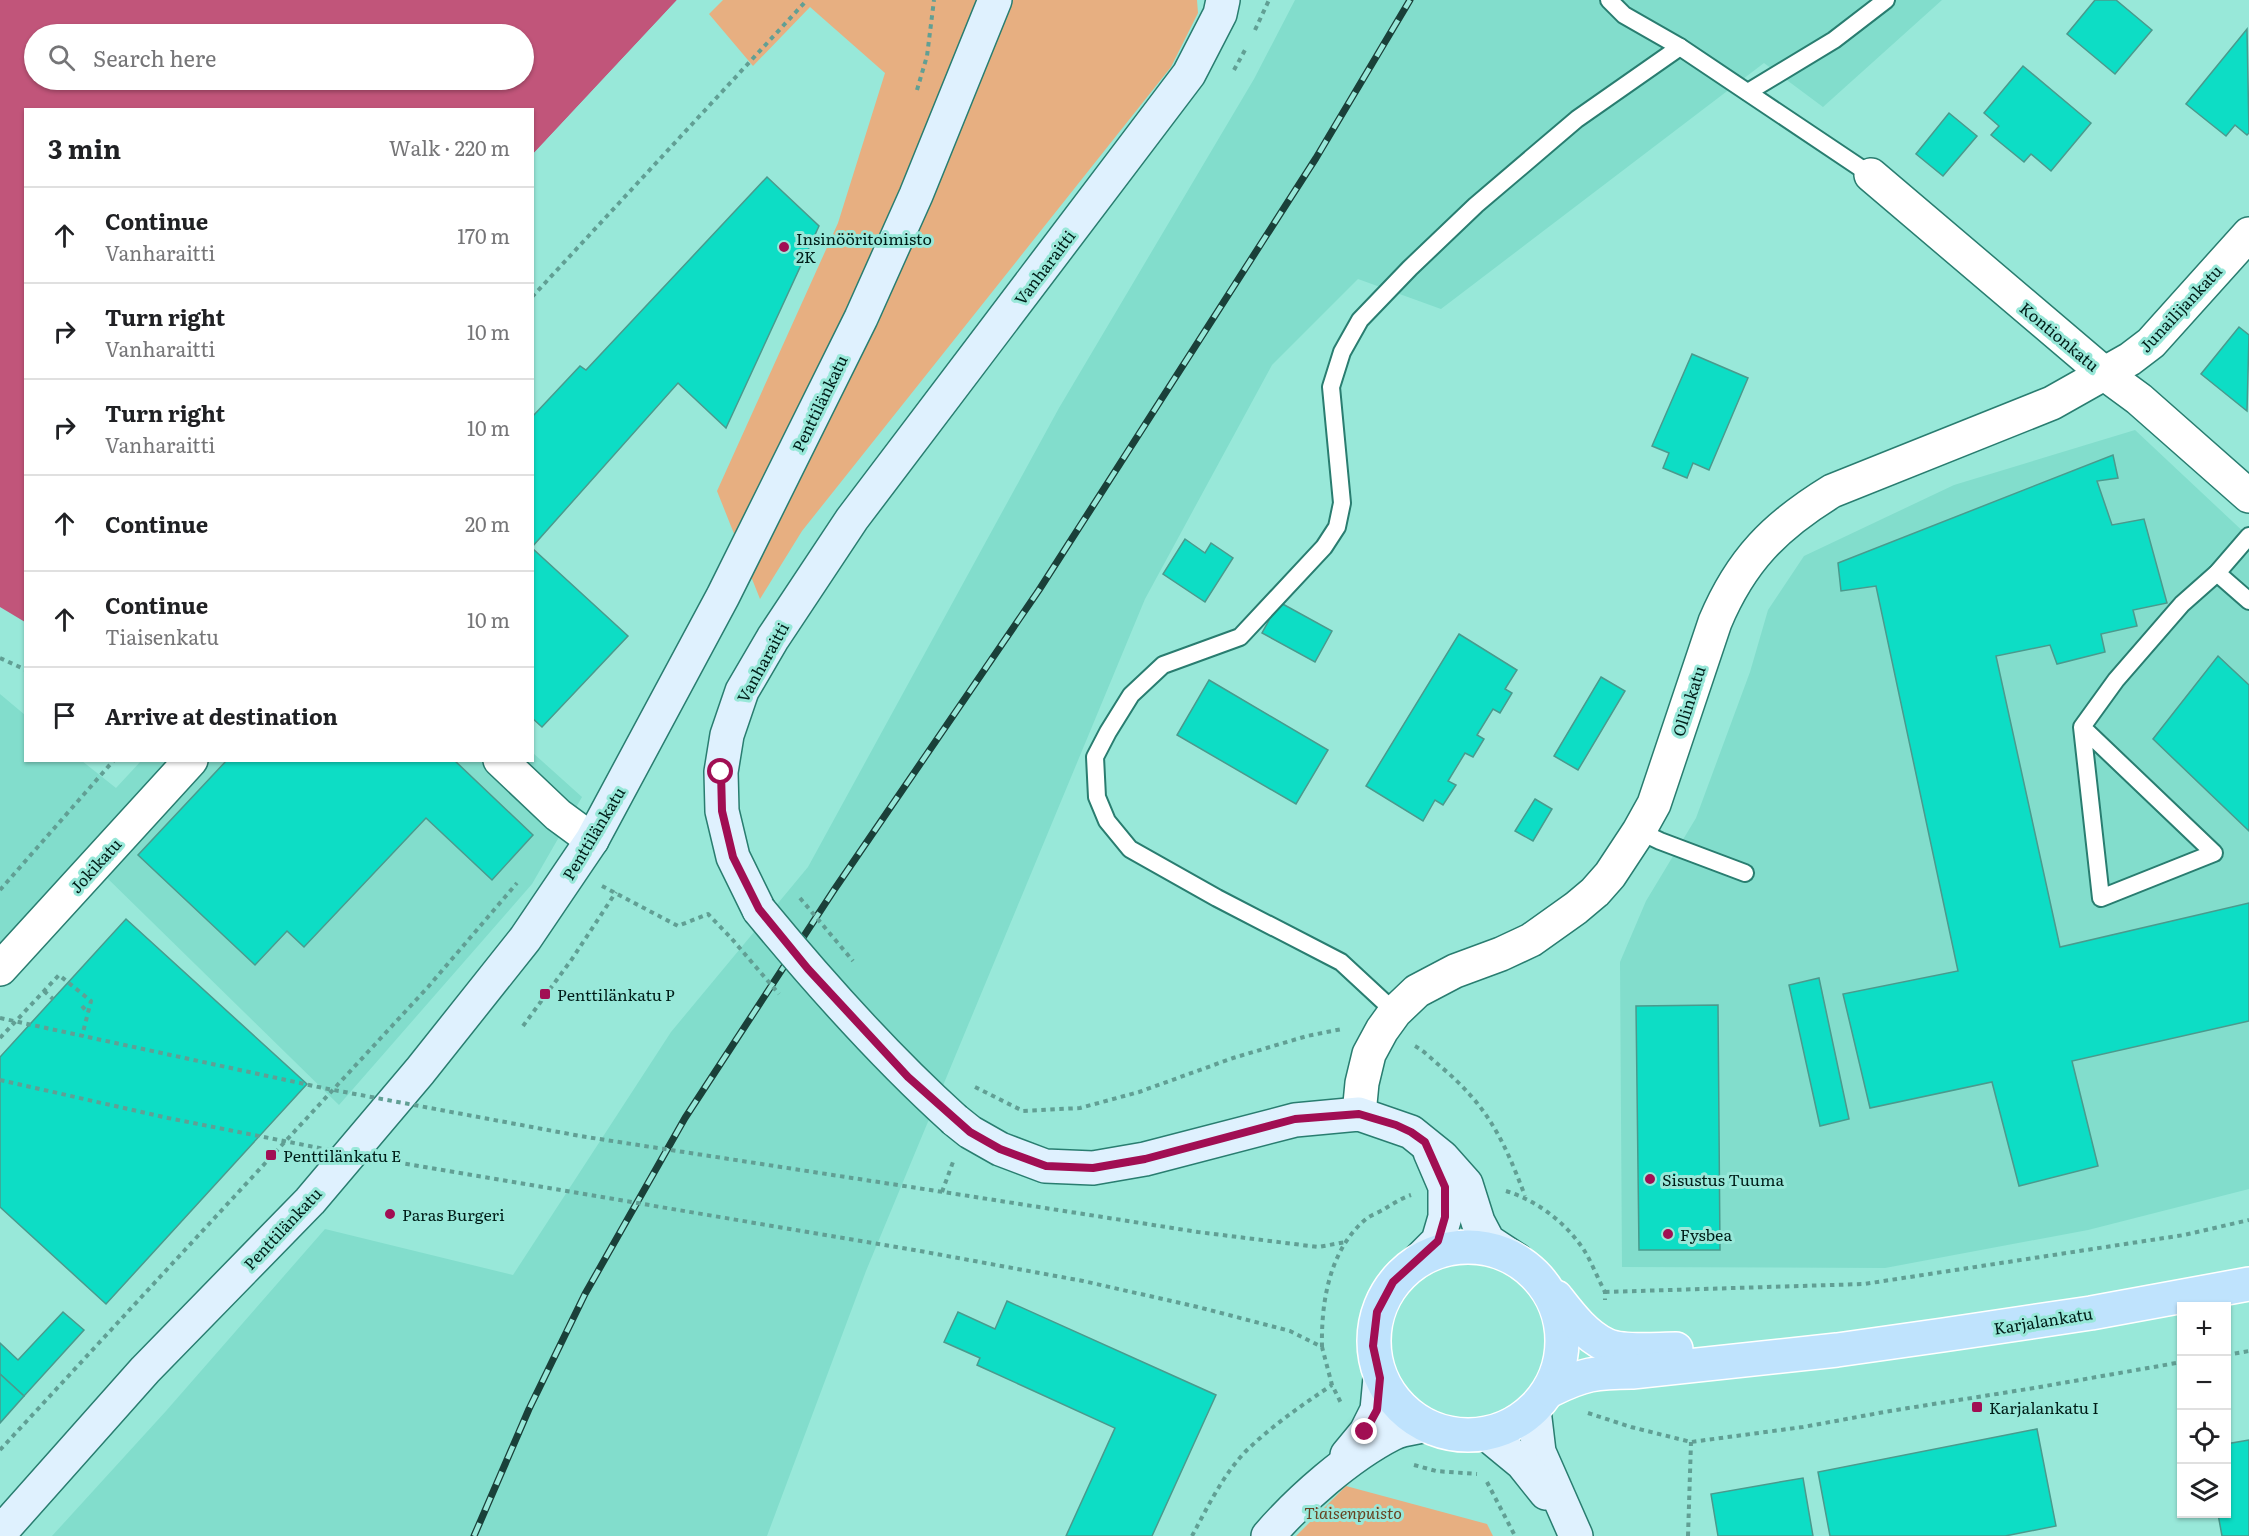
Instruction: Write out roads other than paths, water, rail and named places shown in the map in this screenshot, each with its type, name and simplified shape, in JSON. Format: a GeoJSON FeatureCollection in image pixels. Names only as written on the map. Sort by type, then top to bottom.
{"type":"FeatureCollection","features":[{"type":"Feature","properties":{"kind":"main road"},"geometry":{"type":"LineString","coordinates":[[1485,1247],[1517,1260],[1543,1282],[1560,1316],[1563,1354],[1543,1400],[1513,1426],[1488,1435],[1455,1436],[1424,1426],[1398,1405],[1380,1378],[1373,1346],[1377,1312],[1393,1282],[1419,1260],[1451,1248],[1485,1247]]}},
{"type":"Feature","properties":{"kind":"main road","name":"Karjalankatu"},"geometry":{"type":"LineString","coordinates":[[1543,1282],[1605,1359]]}},
{"type":"Feature","properties":{"kind":"main road","name":"Karjalankatu"},"geometry":{"type":"LineString","coordinates":[[1543,1400],[1605,1359],[1631,1349],[1837,1350],[2091,1313],[2249,1284]]}},
{"type":"Feature","properties":{"kind":"street","name":"Penttilänkatu"},"geometry":{"type":"LineString","coordinates":[[0,1533],[145,1370],[310,1201],[420,1071],[525,939],[592,840],[723,596],[861,318],[916,195],[995,2]]}},
{"type":"Feature","properties":{"kind":"street","name":"Vanharaitti"},"geometry":{"type":"LineString","coordinates":[[1221,5],[1189,74],[852,519],[773,638],[742,692],[727,735],[721,772],[722,811],[733,857],[759,909],[864,1032],[908,1077],[970,1132],[1000,1149],[1046,1166],[1093,1168],[1145,1159],[1295,1119],[1359,1114],[1411,1132],[1442,1157],[1488,1241],[1517,1260]]}},
{"type":"Feature","properties":{"kind":"street","name":"Kontionkatu"},"geometry":{"type":"LineString","coordinates":[[1871,176],[2105,374],[2139,399],[2249,496]]}},
{"type":"Feature","properties":{"kind":"street","name":"Junailijankatu"},"geometry":{"type":"LineString","coordinates":[[2105,374],[2151,343],[2249,234]]}},
{"type":"Feature","properties":{"kind":"street","name":"Ollinkatu"},"geometry":{"type":"LineString","coordinates":[[1359,1114],[1362,1083],[1369,1054],[1389,1021],[1417,991],[1455,971],[1531,940],[1576,908],[1610,875],[1654,804],[1726,595],[1744,566],[1762,545],[1806,507],[1832,491],[2052,403],[2105,374]]}},
{"type":"Feature","properties":{"kind":"street","name":"Jokikatu"},"geometry":{"type":"LineString","coordinates":[[0,969],[189,762]]}},
{"type":"Feature","properties":{"kind":"street"},"geometry":{"type":"LineString","coordinates":[[502,762],[558,815],[592,840]]}},
{"type":"Feature","properties":{"kind":"street"},"geometry":{"type":"LineString","coordinates":[[1419,1260],[1438,1241],[1456,1186]]}},
{"type":"Feature","properties":{"kind":"street"},"geometry":{"type":"LineString","coordinates":[[1371,1438],[1380,1378]]}},
{"type":"Feature","properties":{"kind":"street"},"geometry":{"type":"LineString","coordinates":[[1543,1400],[1539,1452],[1573,1529]]}},
{"type":"Feature","properties":{"kind":"street"},"geometry":{"type":"LineString","coordinates":[[1268,1536],[1371,1438],[1424,1426]]}},
{"type":"Feature","properties":{"kind":"street"},"geometry":{"type":"LineString","coordinates":[[1488,1435],[1522,1463],[1573,1529]]}},
{"type":"Feature","properties":{"kind":"lane"},"geometry":{"type":"LineString","coordinates":[[1609,0],[1624,15],[1680,47],[1871,176]]}},
{"type":"Feature","properties":{"kind":"lane"},"geometry":{"type":"LineString","coordinates":[[1748,92],[1834,40],[1886,0]]}},
{"type":"Feature","properties":{"kind":"lane"},"geometry":{"type":"LineString","coordinates":[[1389,1021],[1341,962],[1217,898],[1130,849],[1107,821],[1097,797],[1095,757],[1131,695],[1163,665],[1240,637],[1324,546],[1337,527],[1342,503],[1331,387],[1342,352],[1360,320],[1410,268],[1510,176],[1577,119],[1680,47]]}},
{"type":"Feature","properties":{"kind":"lane"},"geometry":{"type":"LineString","coordinates":[[2082,727],[2214,853],[2101,898],[2082,727],[2116,680],[2182,604],[2217,573],[2249,536]]}},
{"type":"Feature","properties":{"kind":"lane"},"geometry":{"type":"LineString","coordinates":[[2217,573],[2249,601]]}},
{"type":"Feature","properties":{"kind":"lane"},"geometry":{"type":"LineString","coordinates":[[1639,831],[1745,873]]}},
{"type":"Feature","properties":{"kind":"railway"},"geometry":{"type":"LineString","coordinates":[[474,1536],[529,1409],[585,1294],[685,1118],[834,890],[1039,590],[1316,158],[1410,0]]}},
{"type":"Feature","properties":{"kind":"place","name":"Insinööritoimisto 2K"},"geometry":{"type":"Point","coordinates":[784,247]}},
{"type":"Feature","properties":{"kind":"place","name":"Penttilänkatu P"},"geometry":{"type":"Point","coordinates":[545,994]}},
{"type":"Feature","properties":{"kind":"place","name":"Penttilänkatu E"},"geometry":{"type":"Point","coordinates":[271,1155]}},
{"type":"Feature","properties":{"kind":"place","name":"Sisustus Tuuma"},"geometry":{"type":"Point","coordinates":[1650,1179]}},
{"type":"Feature","properties":{"kind":"place","name":"Paras Burgeri"},"geometry":{"type":"Point","coordinates":[390,1214]}},
{"type":"Feature","properties":{"kind":"place","name":"Fysbea"},"geometry":{"type":"Point","coordinates":[1668,1234]}},
{"type":"Feature","properties":{"kind":"place","name":"Karjalankatu I"},"geometry":{"type":"Point","coordinates":[1977,1407]}},
{"type":"Feature","properties":{"kind":"park label","name":"Tiaisenpuisto"},"geometry":{"type":"Point","coordinates":[1353,1512]}}]}
